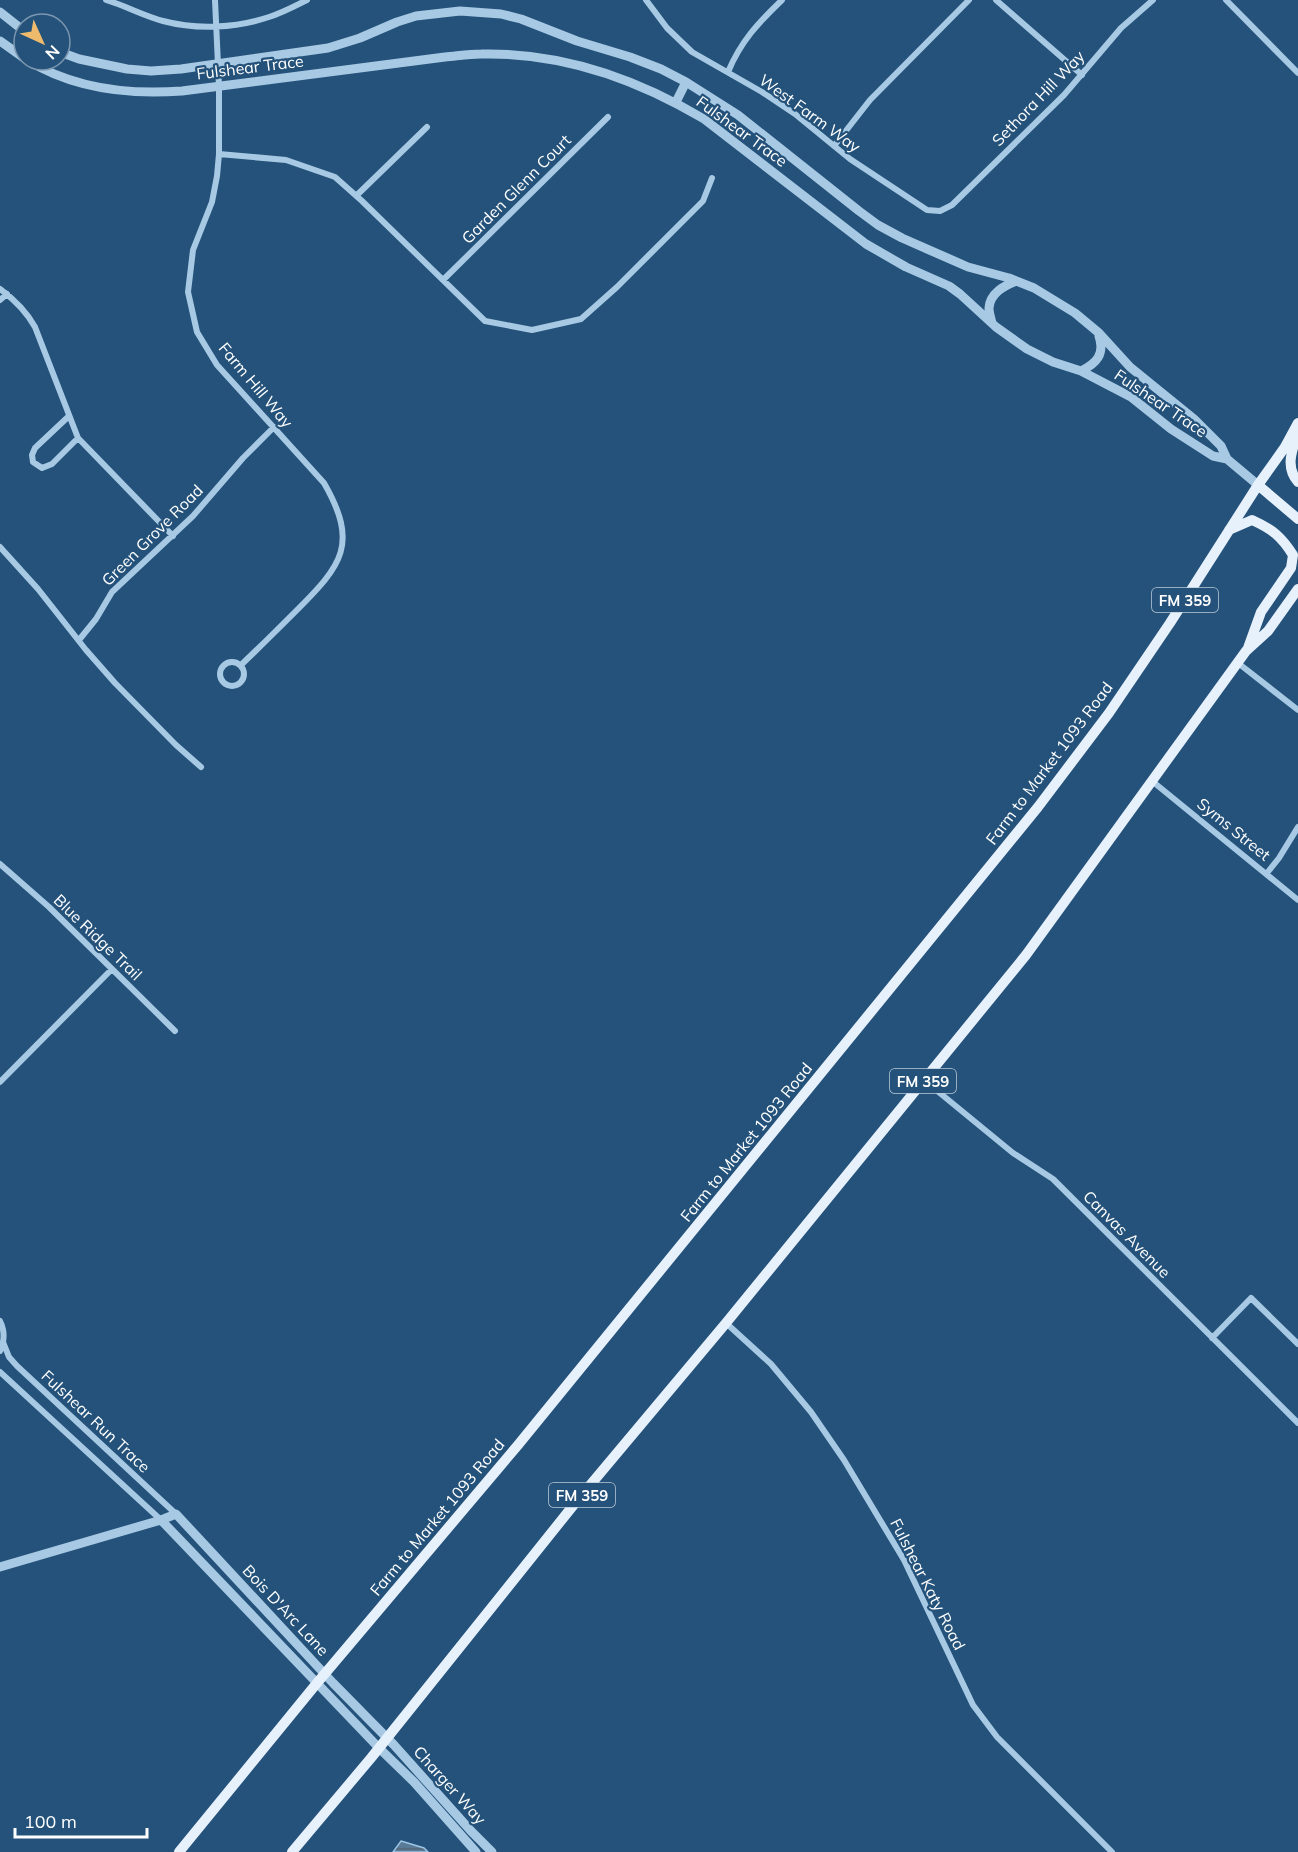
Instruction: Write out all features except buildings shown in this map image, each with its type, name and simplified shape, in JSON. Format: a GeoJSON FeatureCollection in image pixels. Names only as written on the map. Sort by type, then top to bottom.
{"type":"FeatureCollection","features":[{"type":"Feature","properties":{"kind":"main road","name":"Farm to Market 1093 Road"},"geometry":{"type":"LineString","coordinates":[[179,1852],[317,1683],[518,1445],[1038,807],[1109,712],[1170,622],[1285,447],[1298,423]]}},
{"type":"Feature","properties":{"kind":"main road"},"geometry":{"type":"LineString","coordinates":[[1298,431],[1289,459],[1291,470],[1298,482]]}},
{"type":"Feature","properties":{"kind":"main road","name":"Fulshear Trace"},"geometry":{"type":"LineString","coordinates":[[1258,485],[1298,519]]}},
{"type":"Feature","properties":{"kind":"main road"},"geometry":{"type":"LineString","coordinates":[[1229,530],[1252,520],[1270,528],[1284,541],[1293,555],[1291,568],[1261,612],[1246,651]]}},
{"type":"Feature","properties":{"kind":"main road","name":"FM 359"},"geometry":{"type":"LineString","coordinates":[[292,1852],[379,1748],[576,1502],[726,1323],[1026,955],[1246,651],[1268,631],[1298,589]]}},
{"type":"Feature","properties":{"kind":"street"},"geometry":{"type":"LineString","coordinates":[[106,0],[163,21],[189,26],[216,27],[271,16],[308,0]]}},
{"type":"Feature","properties":{"kind":"street","name":"Farm Hill Way"},"geometry":{"type":"LineString","coordinates":[[215,0],[219,154],[212,202],[193,250],[188,292],[197,332],[217,365],[324,483],[335,502],[343,531],[337,563],[324,582],[241,665]]}},
{"type":"Feature","properties":{"kind":"street","name":"West Farm Way"},"geometry":{"type":"LineString","coordinates":[[646,0],[667,28],[692,52],[762,92],[795,114],[850,159],[927,210],[940,211]]}},
{"type":"Feature","properties":{"kind":"street"},"geometry":{"type":"LineString","coordinates":[[728,72],[736,52],[753,28],[782,0]]}},
{"type":"Feature","properties":{"kind":"street"},"geometry":{"type":"LineString","coordinates":[[834,146],[870,100],[969,0]]}},
{"type":"Feature","properties":{"kind":"street"},"geometry":{"type":"LineString","coordinates":[[996,0],[1082,75]]}},
{"type":"Feature","properties":{"kind":"street","name":"Sethora Hill Way"},"geometry":{"type":"LineString","coordinates":[[940,211],[952,205],[1064,95],[1121,28],[1153,0]]}},
{"type":"Feature","properties":{"kind":"street"},"geometry":{"type":"LineString","coordinates":[[1226,0],[1298,73]]}},
{"type":"Feature","properties":{"kind":"street","name":"Fulshear Trace"},"geometry":{"type":"LineString","coordinates":[[72,57],[126,69],[151,71],[218,64],[328,48],[416,16],[479,11],[521,19],[577,41],[630,57],[686,82],[738,115],[878,225],[968,267],[1016,281],[1048,295],[1075,313],[1099,333],[1130,367],[1194,418],[1221,446],[1227,459],[1258,485]]}},
{"type":"Feature","properties":{"kind":"street"},"geometry":{"type":"LineString","coordinates":[[0,12],[12,22]]}},
{"type":"Feature","properties":{"kind":"street","name":"Fulshear Trace"},"geometry":{"type":"LineString","coordinates":[[50,72],[95,87],[153,93],[482,54],[567,63],[621,78],[676,102],[704,119],[846,230],[906,267],[949,286],[1027,349],[1053,362],[1081,371],[1131,397],[1171,429],[1213,456],[1227,459]]}},
{"type":"Feature","properties":{"kind":"street"},"geometry":{"type":"LineString","coordinates":[[676,102],[686,82]]}},
{"type":"Feature","properties":{"kind":"street","name":"Garden Glenn Court"},"geometry":{"type":"LineString","coordinates":[[443,280],[608,117]]}},
{"type":"Feature","properties":{"kind":"street"},"geometry":{"type":"LineString","coordinates":[[356,196],[427,127]]}},
{"type":"Feature","properties":{"kind":"street"},"geometry":{"type":"LineString","coordinates":[[219,154],[286,160],[334,177],[362,201],[485,321],[532,330],[581,319],[703,201],[712,178]]}},
{"type":"Feature","properties":{"kind":"street"},"geometry":{"type":"LineString","coordinates":[[992,323],[989,308],[993,297],[1002,287],[1016,281]]}},
{"type":"Feature","properties":{"kind":"street"},"geometry":{"type":"LineString","coordinates":[[0,289],[20,304],[35,327],[78,438],[173,536]]}},
{"type":"Feature","properties":{"kind":"street"},"geometry":{"type":"LineString","coordinates":[[0,300],[7,294]]}},
{"type":"Feature","properties":{"kind":"street"},"geometry":{"type":"LineString","coordinates":[[1081,371],[1091,366],[1101,351],[1099,333]]}},
{"type":"Feature","properties":{"kind":"street"},"geometry":{"type":"LineString","coordinates":[[69,416],[35,448],[32,455],[33,462],[42,468],[49,466],[78,438]]}},
{"type":"Feature","properties":{"kind":"street","name":"Green Grove Road"},"geometry":{"type":"LineString","coordinates":[[79,640],[96,619],[112,592],[173,536],[274,427]]}},
{"type":"Feature","properties":{"kind":"street"},"geometry":{"type":"LineString","coordinates":[[0,547],[38,589],[115,683],[201,767]]}},
{"type":"Feature","properties":{"kind":"street","name":"Farm Hill Way"},"geometry":{"type":"LineString","coordinates":[[234,662],[241,665],[244,677],[240,684],[232,687],[224,684],[220,673],[223,666],[234,662]]}},
{"type":"Feature","properties":{"kind":"street"},"geometry":{"type":"LineString","coordinates":[[1238,663],[1298,710]]}},
{"type":"Feature","properties":{"kind":"street","name":"Syms Street"},"geometry":{"type":"LineString","coordinates":[[1152,781],[1298,900]]}},
{"type":"Feature","properties":{"kind":"street"},"geometry":{"type":"LineString","coordinates":[[1267,873],[1298,827]]}},
{"type":"Feature","properties":{"kind":"street","name":"Blue Ridge Trail"},"geometry":{"type":"LineString","coordinates":[[0,864],[49,907],[175,1031]]}},
{"type":"Feature","properties":{"kind":"street"},"geometry":{"type":"LineString","coordinates":[[0,1082],[112,969]]}},
{"type":"Feature","properties":{"kind":"street","name":"Canvas Avenue"},"geometry":{"type":"LineString","coordinates":[[924,1080],[1013,1154],[1053,1179],[1298,1423]]}},
{"type":"Feature","properties":{"kind":"street"},"geometry":{"type":"LineString","coordinates":[[1212,1338],[1251,1298],[1298,1344]]}},
{"type":"Feature","properties":{"kind":"street"},"geometry":{"type":"LineString","coordinates":[[0,1321],[4,1332],[0,1351]]}},
{"type":"Feature","properties":{"kind":"street","name":"Fulshear Katy Road"},"geometry":{"type":"LineString","coordinates":[[726,1323],[771,1364],[811,1412],[844,1460],[904,1560],[973,1705],[997,1737],[1112,1852]]}},
{"type":"Feature","properties":{"kind":"street","name":"Fulshear Run Trace"},"geometry":{"type":"LineString","coordinates":[[3,1342],[9,1357],[17,1366],[176,1514]]}},
{"type":"Feature","properties":{"kind":"street","name":"Fulshear Run Trace"},"geometry":{"type":"LineString","coordinates":[[0,1372],[161,1520]]}},
{"type":"Feature","properties":{"kind":"street"},"geometry":{"type":"LineString","coordinates":[[0,1567],[176,1514]]}},
{"type":"Feature","properties":{"kind":"street","name":"Bois D'Arc Lane"},"geometry":{"type":"LineString","coordinates":[[176,1514],[387,1737]]}},
{"type":"Feature","properties":{"kind":"street","name":"Bois D'Arc Lane"},"geometry":{"type":"LineString","coordinates":[[161,1520],[379,1748]]}},
{"type":"Feature","properties":{"kind":"street","name":"Charger Way"},"geometry":{"type":"LineString","coordinates":[[387,1737],[492,1852]]}},
{"type":"Feature","properties":{"kind":"street","name":"Charger Way"},"geometry":{"type":"LineString","coordinates":[[379,1748],[414,1782],[476,1852]]}},
{"type":"Feature","properties":{"kind":"water"},"geometry":{"type":"Polygon","coordinates":[[[401,1841],[424,1848],[428,1852],[393,1852],[401,1841]]]}}]}
